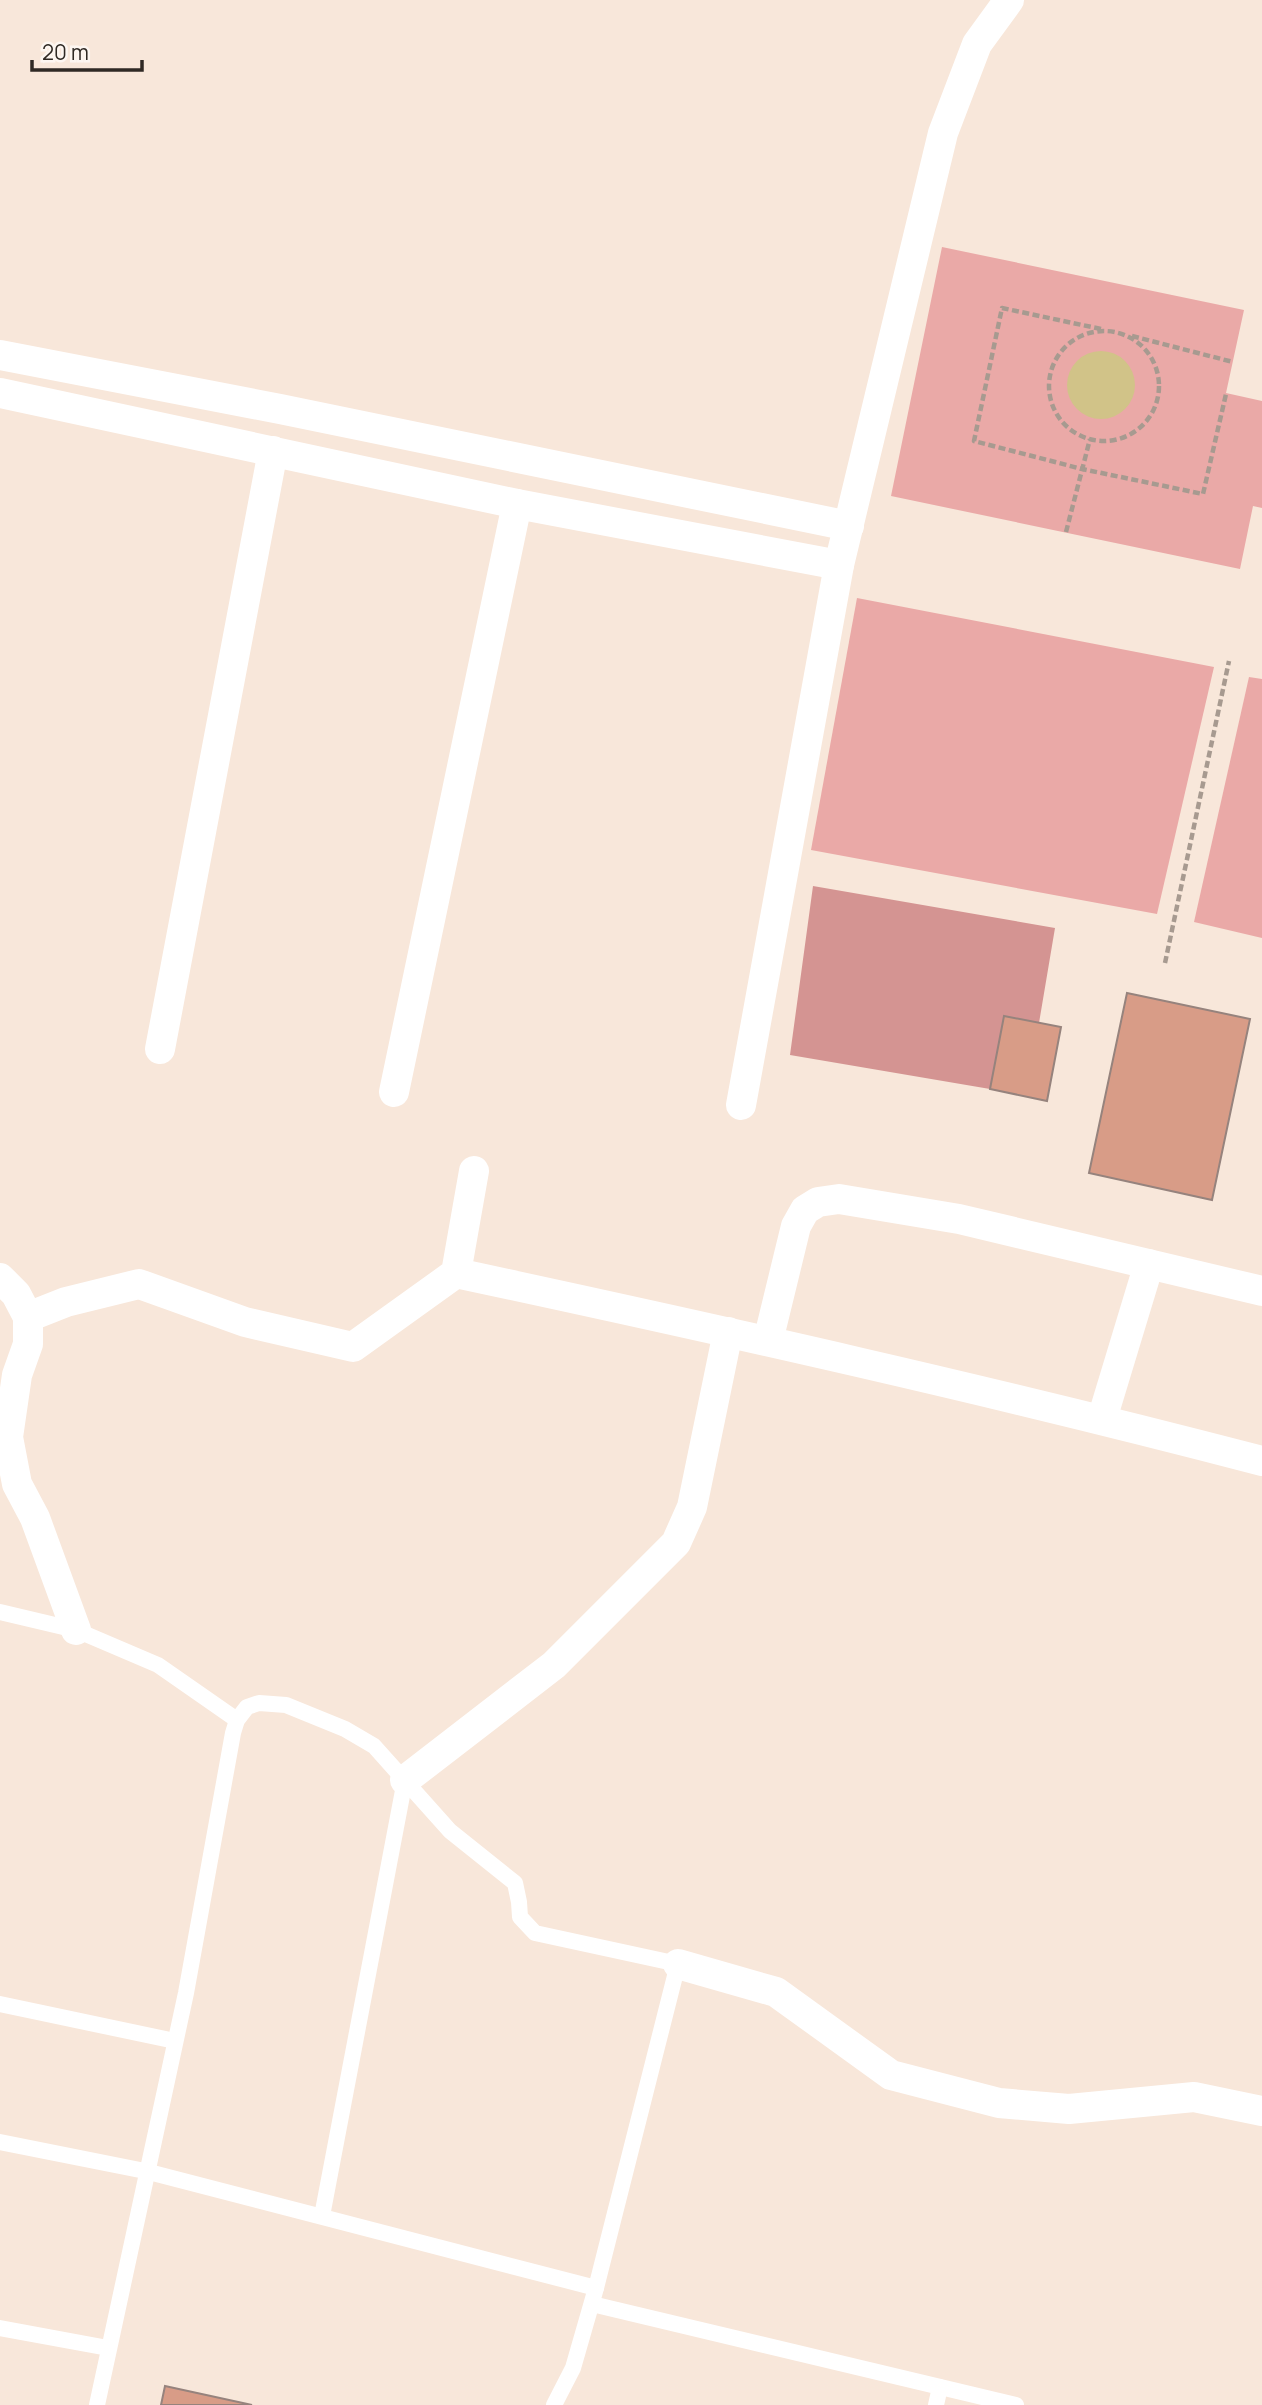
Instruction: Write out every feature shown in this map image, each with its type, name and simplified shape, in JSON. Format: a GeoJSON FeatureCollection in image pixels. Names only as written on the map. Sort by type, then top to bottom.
{"type":"FeatureCollection","features":[{"type":"Feature","properties":{"kind":"street"},"geometry":{"type":"LineString","coordinates":[[741,1105],[839,565],[943,133],[977,44],[1009,0]]}},
{"type":"Feature","properties":{"kind":"street"},"geometry":{"type":"LineString","coordinates":[[0,355],[306,414],[849,526]]}},
{"type":"Feature","properties":{"kind":"street"},"geometry":{"type":"LineString","coordinates":[[0,393],[517,505],[839,565]]}},
{"type":"Feature","properties":{"kind":"street"},"geometry":{"type":"LineString","coordinates":[[160,1049],[273,451]]}},
{"type":"Feature","properties":{"kind":"street"},"geometry":{"type":"LineString","coordinates":[[394,1092],[517,505]]}},
{"type":"Feature","properties":{"kind":"street"},"geometry":{"type":"LineString","coordinates":[[28,1317],[66,1302],[139,1284],[245,1322],[353,1347],[456,1273],[474,1171]]}},
{"type":"Feature","properties":{"kind":"street"},"geometry":{"type":"LineString","coordinates":[[768,1341],[796,1226],[805,1210],[818,1202],[839,1199],[959,1219],[1262,1291]]}},
{"type":"Feature","properties":{"kind":"street"},"geometry":{"type":"LineString","coordinates":[[1102,1419],[1149,1264]]}},
{"type":"Feature","properties":{"kind":"street"},"geometry":{"type":"LineString","coordinates":[[456,1273],[768,1341],[1102,1419],[1262,1461]]}},
{"type":"Feature","properties":{"kind":"street"},"geometry":{"type":"LineString","coordinates":[[0,1278],[16,1294],[28,1317],[28,1344],[17,1375],[8,1437],[17,1484],[35,1518],[76,1630]]}},
{"type":"Feature","properties":{"kind":"street"},"geometry":{"type":"LineString","coordinates":[[405,1780],[554,1665],[676,1543],[692,1507],[728,1332]]}},
{"type":"Feature","properties":{"kind":"street"},"geometry":{"type":"LineString","coordinates":[[678,1964],[776,1992],[891,2076],[999,2103],[1069,2109],[1194,2097],[1262,2111]]}},
{"type":"Feature","properties":{"kind":"lane"},"geometry":{"type":"LineString","coordinates":[[0,1612],[76,1630],[159,1665],[237,1720]]}},
{"type":"Feature","properties":{"kind":"lane"},"geometry":{"type":"LineString","coordinates":[[97,2405],[174,2041],[237,1720],[247,1707],[259,1703],[286,1705],[345,1729],[374,1746],[450,1831],[514,1883],[520,1917],[535,1933],[678,1964],[592,2304],[573,2368],[554,2405]]}},
{"type":"Feature","properties":{"kind":"lane"},"geometry":{"type":"LineString","coordinates":[[322,2216],[405,1780]]}},
{"type":"Feature","properties":{"kind":"lane"},"geometry":{"type":"LineString","coordinates":[[0,2004],[174,2041]]}},
{"type":"Feature","properties":{"kind":"lane"},"geometry":{"type":"LineString","coordinates":[[0,2142],[145,2171],[596,2288]]}},
{"type":"Feature","properties":{"kind":"lane"},"geometry":{"type":"LineString","coordinates":[[592,2304],[1016,2405]]}},
{"type":"Feature","properties":{"kind":"lane"},"geometry":{"type":"LineString","coordinates":[[0,2328],[108,2348]]}},
{"type":"Feature","properties":{"kind":"lane"},"geometry":{"type":"LineString","coordinates":[[936,2405],[940,2387]]}},
{"type":"Feature","properties":{"kind":"path"},"geometry":{"type":"LineString","coordinates":[[1226,394],[1203,494],[1082,469],[974,441],[1002,309],[1130,335],[1233,362]]}},
{"type":"Feature","properties":{"kind":"path"},"geometry":{"type":"LineString","coordinates":[[1101,329],[1073,338],[1054,360],[1048,389],[1056,417],[1079,437],[1107,443],[1135,434],[1155,412],[1161,383],[1152,355],[1130,335]]}},
{"type":"Feature","properties":{"kind":"path"},"geometry":{"type":"LineString","coordinates":[[1066,533],[1090,439]]}},
{"type":"Feature","properties":{"kind":"path"},"geometry":{"type":"LineString","coordinates":[[1165,963],[1229,661]]}},
{"type":"Feature","properties":{"kind":"shaded area"},"geometry":{"type":"Polygon","coordinates":[[[942,247],[1244,310],[1226,393],[1262,401],[1262,508],[1253,506],[1240,569],[891,496],[942,247]]]}},
{"type":"Feature","properties":{"kind":"shaded area"},"geometry":{"type":"Polygon","coordinates":[[[1101,351],[1114,354],[1125,361],[1132,372],[1135,385],[1132,398],[1125,409],[1114,416],[1101,419],[1088,416],[1077,409],[1070,398],[1067,385],[1070,372],[1077,361],[1088,354],[1101,351]]]}},
{"type":"Feature","properties":{"kind":"shaded area"},"geometry":{"type":"Polygon","coordinates":[[[857,598],[1214,667],[1157,914],[811,850],[857,598]]]}},
{"type":"Feature","properties":{"kind":"shaded area"},"geometry":{"type":"Polygon","coordinates":[[[1249,677],[1262,679],[1262,938],[1194,922],[1249,677]]]}},
{"type":"Feature","properties":{"kind":"shaded area"},"geometry":{"type":"Polygon","coordinates":[[[813,886],[1055,928],[1039,1023],[1004,1016],[990,1089],[790,1055],[813,886]]]}},
{"type":"Feature","properties":{"kind":"building"},"geometry":{"type":"Polygon","coordinates":[[[1127,993],[1250,1019],[1212,1200],[1089,1173],[1127,993]]]}},
{"type":"Feature","properties":{"kind":"building"},"geometry":{"type":"Polygon","coordinates":[[[1004,1016],[1061,1027],[1047,1101],[990,1089],[1004,1016]]]}},
{"type":"Feature","properties":{"kind":"building"},"geometry":{"type":"Polygon","coordinates":[[[165,2386],[252,2405],[161,2405],[165,2386]]]}}]}
